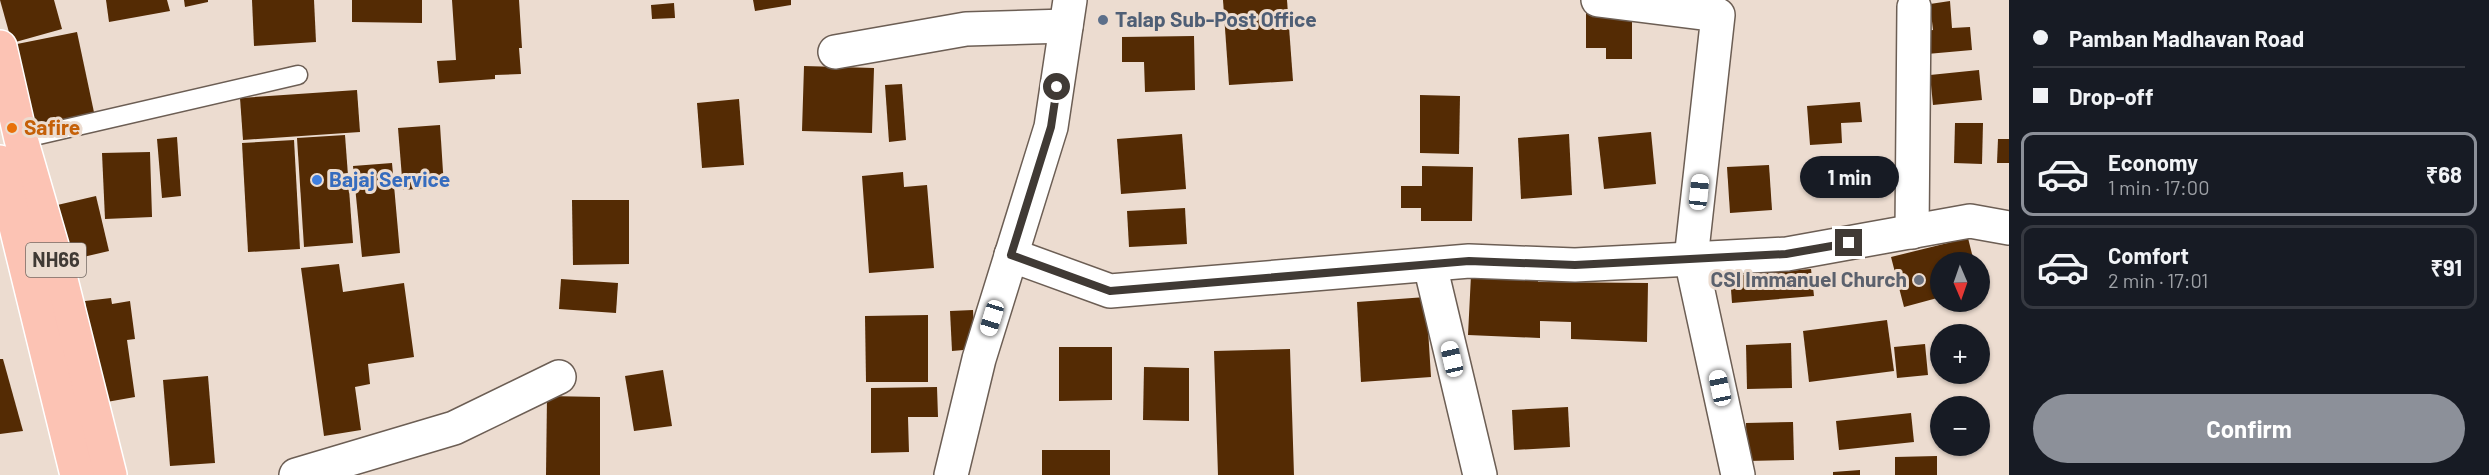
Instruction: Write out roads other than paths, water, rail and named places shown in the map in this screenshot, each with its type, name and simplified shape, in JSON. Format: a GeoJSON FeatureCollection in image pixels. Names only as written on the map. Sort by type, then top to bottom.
{"type":"FeatureCollection","features":[{"type":"Feature","properties":{"kind":"highway","name":"NH66"},"geometry":{"type":"LineString","coordinates":[[0,47],[11,150],[77,475]]}},
{"type":"Feature","properties":{"kind":"highway","name":"NH66"},"geometry":{"type":"LineString","coordinates":[[11,150],[55,256],[110,475]]}},
{"type":"Feature","properties":{"kind":"street"},"geometry":{"type":"LineString","coordinates":[[1598,0],[1719,15],[1692,259],[1738,475]]}},
{"type":"Feature","properties":{"kind":"street"},"geometry":{"type":"LineString","coordinates":[[1912,232],[1914,7]]}},
{"type":"Feature","properties":{"kind":"street"},"geometry":{"type":"LineString","coordinates":[[835,52],[1068,13],[1051,127],[979,359],[951,475]]}},
{"type":"Feature","properties":{"kind":"street"},"geometry":{"type":"LineString","coordinates":[[1011,255],[1110,291],[1469,261],[1575,265],[1786,254],[1970,221],[2009,228]]}},
{"type":"Feature","properties":{"kind":"street"},"geometry":{"type":"LineString","coordinates":[[1430,266],[1480,475]]}},
{"type":"Feature","properties":{"kind":"street"},"geometry":{"type":"LineString","coordinates":[[296,475],[454,428],[559,377]]}},
{"type":"Feature","properties":{"kind":"lane"},"geometry":{"type":"LineString","coordinates":[[11,150],[298,75]]}},
{"type":"Feature","properties":{"kind":"place","name":"Talap Sub-Post Office"},"geometry":{"type":"Point","coordinates":[1103,20]}},
{"type":"Feature","properties":{"kind":"place","name":"Safire"},"geometry":{"type":"Point","coordinates":[12,128]}},
{"type":"Feature","properties":{"kind":"place","name":"Bajaj Service"},"geometry":{"type":"Point","coordinates":[317,180]}},
{"type":"Feature","properties":{"kind":"place","name":"CSI Immanuel Church"},"geometry":{"type":"Point","coordinates":[1919,280]}}]}
